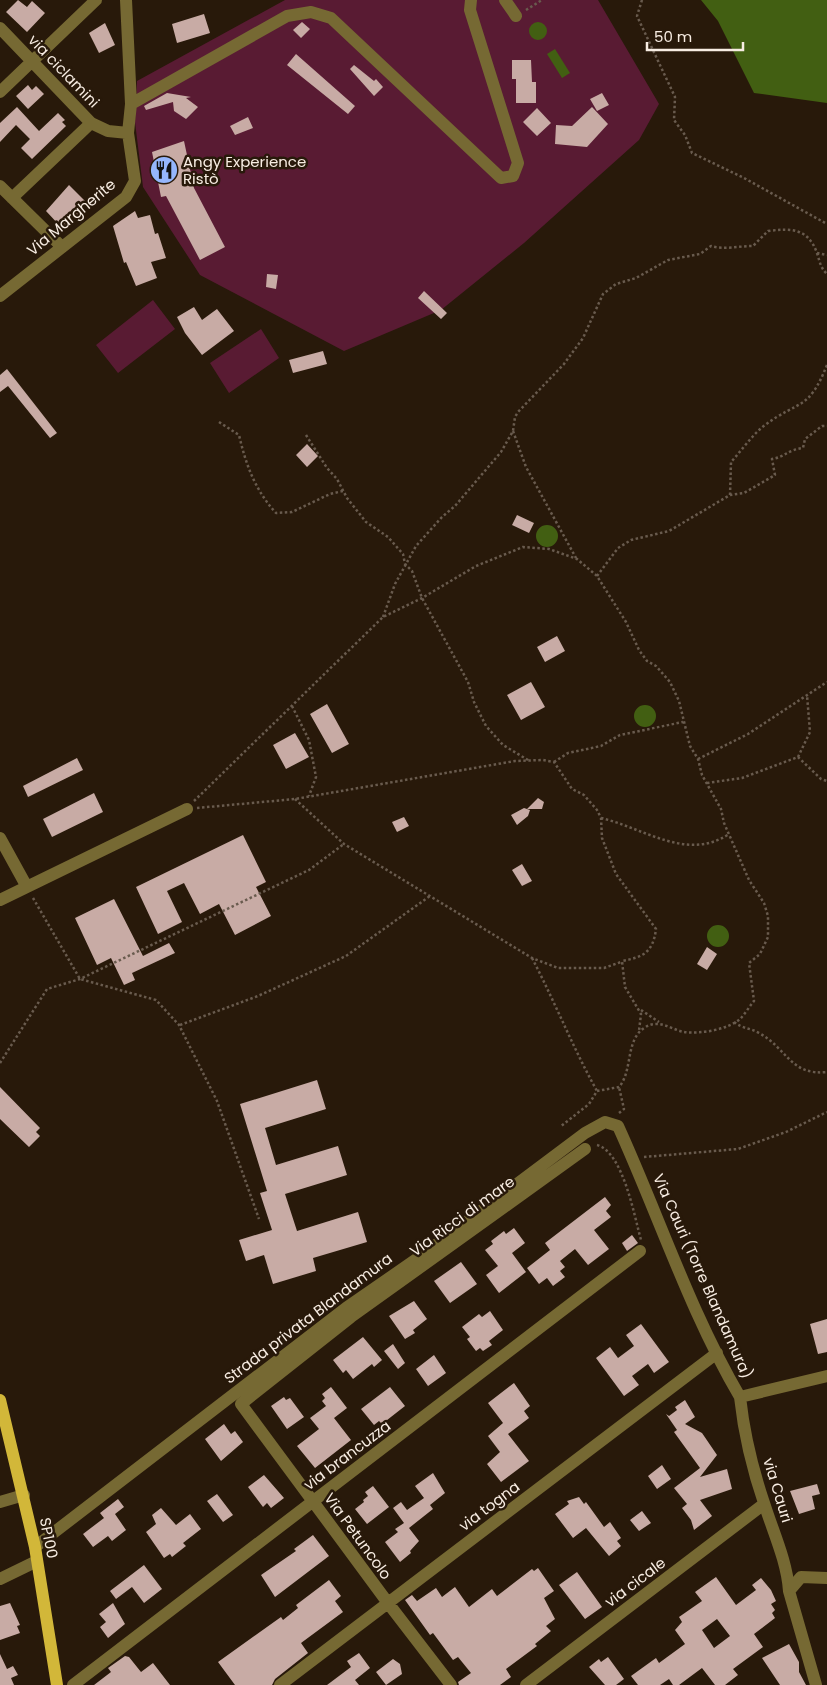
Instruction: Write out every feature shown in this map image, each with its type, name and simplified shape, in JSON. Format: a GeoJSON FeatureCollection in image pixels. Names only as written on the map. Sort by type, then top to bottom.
{"type":"FeatureCollection","features":[{"type":"Feature","properties":{"kind":"main road","name":"SP100"},"geometry":{"type":"LineString","coordinates":[[0,1400],[35,1547],[57,1685]]}},
{"type":"Feature","properties":{"kind":"street"},"geometry":{"type":"LineString","coordinates":[[0,92],[96,0]]}},
{"type":"Feature","properties":{"kind":"street","name":"Via Margherite"},"geometry":{"type":"LineString","coordinates":[[0,296],[126,197],[135,181],[128,133],[131,104],[126,0]]}},
{"type":"Feature","properties":{"kind":"street"},"geometry":{"type":"LineString","coordinates":[[131,104],[287,16],[311,12],[331,18],[501,178],[513,176],[518,163],[470,10],[471,0]]}},
{"type":"Feature","properties":{"kind":"street"},"geometry":{"type":"LineString","coordinates":[[505,0],[516,16]]}},
{"type":"Feature","properties":{"kind":"street","name":"via ciclamini"},"geometry":{"type":"LineString","coordinates":[[0,28],[91,122],[12,198]]}},
{"type":"Feature","properties":{"kind":"street"},"geometry":{"type":"LineString","coordinates":[[91,122],[108,131],[128,133]]}},
{"type":"Feature","properties":{"kind":"street"},"geometry":{"type":"LineString","coordinates":[[0,186],[62,247]]}},
{"type":"Feature","properties":{"kind":"street"},"geometry":{"type":"LineString","coordinates":[[0,900],[187,809]]}},
{"type":"Feature","properties":{"kind":"street"},"geometry":{"type":"LineString","coordinates":[[0,838],[27,887]]}},
{"type":"Feature","properties":{"kind":"street","name":"Via Cauri (Torre Blandamura)"},"geometry":{"type":"LineString","coordinates":[[605,1122],[618,1126],[665,1238],[717,1353],[740,1397],[827,1376]]}},
{"type":"Feature","properties":{"kind":"street","name":"Strada privata Blandamura"},"geometry":{"type":"LineString","coordinates":[[35,1547],[349,1312],[423,1259],[524,1177],[605,1122]]}},
{"type":"Feature","properties":{"kind":"street","name":"Via Ricci di mare"},"geometry":{"type":"LineString","coordinates":[[423,1259],[585,1150]]}},
{"type":"Feature","properties":{"kind":"street","name":"via brancuzza"},"geometry":{"type":"LineString","coordinates":[[73,1685],[640,1251]]}},
{"type":"Feature","properties":{"kind":"street","name":"Via Petuncolo"},"geometry":{"type":"LineString","coordinates":[[349,1312],[241,1404],[451,1685]]}},
{"type":"Feature","properties":{"kind":"street","name":"via togna"},"geometry":{"type":"LineString","coordinates":[[280,1685],[717,1353]]}},
{"type":"Feature","properties":{"kind":"street","name":"via Cauri"},"geometry":{"type":"LineString","coordinates":[[740,1397],[743,1424],[764,1504],[788,1575],[789,1591]]}},
{"type":"Feature","properties":{"kind":"street"},"geometry":{"type":"LineString","coordinates":[[0,1502],[24,1495]]}},
{"type":"Feature","properties":{"kind":"street","name":"via cicale"},"geometry":{"type":"LineString","coordinates":[[526,1685],[764,1504]]}},
{"type":"Feature","properties":{"kind":"street"},"geometry":{"type":"LineString","coordinates":[[0,1579],[37,1561]]}},
{"type":"Feature","properties":{"kind":"street"},"geometry":{"type":"LineString","coordinates":[[816,1685],[789,1591],[802,1576],[827,1578]]}},
{"type":"Feature","properties":{"kind":"path"},"geometry":{"type":"LineString","coordinates":[[516,16],[542,0]]}},
{"type":"Feature","properties":{"kind":"path"},"geometry":{"type":"LineString","coordinates":[[642,0],[637,16],[675,97],[674,120],[685,135],[692,153],[744,178],[827,224]]}},
{"type":"Feature","properties":{"kind":"path"},"geometry":{"type":"LineString","coordinates":[[383,617],[388,599],[416,546],[434,524],[455,506],[501,452],[513,431],[515,417],[518,412],[564,364],[589,328],[602,294],[616,284],[636,278],[668,260],[700,254],[711,246],[723,248],[726,246],[753,246],[762,234],[774,230],[798,230],[817,254],[820,267],[827,274]]}},
{"type":"Feature","properties":{"kind":"path"},"geometry":{"type":"LineString","coordinates":[[817,254],[827,255]]}},
{"type":"Feature","properties":{"kind":"path"},"geometry":{"type":"LineString","coordinates":[[730,495],[731,462],[765,425],[806,402],[818,389],[827,365]]}},
{"type":"Feature","properties":{"kind":"path"},"geometry":{"type":"LineString","coordinates":[[219,422],[239,435],[245,461],[261,497],[276,513],[292,512],[330,494],[343,491]]}},
{"type":"Feature","properties":{"kind":"path"},"geometry":{"type":"LineString","coordinates":[[597,576],[618,548],[631,540],[669,531],[730,495],[744,493],[775,475],[772,459],[782,457],[788,450],[803,448],[805,439],[822,426],[827,426]]}},
{"type":"Feature","properties":{"kind":"path"},"geometry":{"type":"LineString","coordinates":[[513,431],[526,468],[576,559]]}},
{"type":"Feature","properties":{"kind":"path"},"geometry":{"type":"LineString","coordinates":[[306,435],[343,491],[370,527],[388,537],[403,554],[405,564],[412,571],[422,598],[468,682],[474,702],[486,726],[503,745],[529,761]]}},
{"type":"Feature","properties":{"kind":"path"},"geometry":{"type":"LineString","coordinates":[[187,809],[383,617],[422,598],[476,566],[523,547],[549,549],[576,559],[597,576],[647,661],[656,666],[670,682],[679,701],[690,746],[698,759],[706,783],[721,809],[729,834],[749,880],[764,902],[769,926],[768,937],[760,954],[749,963],[754,1001],[744,1014],[734,1022],[699,1032],[684,1032],[660,1023],[638,1008]]}},
{"type":"Feature","properties":{"kind":"path"},"geometry":{"type":"LineString","coordinates":[[698,759],[748,734],[827,682]]}},
{"type":"Feature","properties":{"kind":"path"},"geometry":{"type":"LineString","coordinates":[[706,783],[742,778],[798,757],[810,732],[807,695]]}},
{"type":"Feature","properties":{"kind":"path"},"geometry":{"type":"LineString","coordinates":[[292,705],[309,740],[316,777],[309,796]]}},
{"type":"Feature","properties":{"kind":"path"},"geometry":{"type":"LineString","coordinates":[[187,809],[295,799],[529,761],[554,762],[568,752],[601,746],[620,735],[684,722]]}},
{"type":"Feature","properties":{"kind":"path"},"geometry":{"type":"LineString","coordinates":[[798,757],[821,779],[827,781]]}},
{"type":"Feature","properties":{"kind":"path"},"geometry":{"type":"LineString","coordinates":[[295,799],[344,844],[532,958],[558,968],[604,968],[622,961],[635,959],[647,952],[654,943],[656,929],[616,874],[602,838],[601,818],[597,810],[584,795],[572,789],[554,762]]}},
{"type":"Feature","properties":{"kind":"path"},"geometry":{"type":"LineString","coordinates":[[601,818],[675,843],[697,846],[716,843],[729,834]]}},
{"type":"Feature","properties":{"kind":"path"},"geometry":{"type":"LineString","coordinates":[[0,1063],[47,989],[80,978],[309,870],[344,844]]}},
{"type":"Feature","properties":{"kind":"path"},"geometry":{"type":"LineString","coordinates":[[27,887],[80,978],[156,1000],[179,1025],[216,1101],[259,1219]]}},
{"type":"Feature","properties":{"kind":"path"},"geometry":{"type":"LineString","coordinates":[[179,1025],[258,996],[346,956],[430,896]]}},
{"type":"Feature","properties":{"kind":"path"},"geometry":{"type":"LineString","coordinates":[[532,958],[550,993],[572,1045],[598,1091]]}},
{"type":"Feature","properties":{"kind":"path"},"geometry":{"type":"LineString","coordinates":[[605,1122],[624,1109],[620,1087],[623,1083],[630,1055],[639,1032],[641,1014],[625,987],[622,961]]}},
{"type":"Feature","properties":{"kind":"path"},"geometry":{"type":"LineString","coordinates":[[734,1022],[742,1028],[758,1032],[780,1047],[792,1064],[814,1073],[827,1072]]}},
{"type":"Feature","properties":{"kind":"path"},"geometry":{"type":"LineString","coordinates":[[639,1032],[648,1026],[660,1023]]}},
{"type":"Feature","properties":{"kind":"path"},"geometry":{"type":"LineString","coordinates":[[560,1127],[588,1104],[598,1091],[620,1087]]}},
{"type":"Feature","properties":{"kind":"path"},"geometry":{"type":"LineString","coordinates":[[633,1159],[675,1153],[738,1149],[786,1132],[827,1112]]}},
{"type":"Feature","properties":{"kind":"path"},"geometry":{"type":"LineString","coordinates":[[585,1150],[593,1144],[606,1147],[618,1163],[642,1242],[640,1251]]}},
{"type":"Feature","properties":{"kind":"shaded area"},"geometry":{"type":"Polygon","coordinates":[[[285,0],[598,0],[659,104],[639,140],[524,243],[441,310],[344,351],[200,275],[143,187],[135,122],[137,81],[285,0]]]}},
{"type":"Feature","properties":{"kind":"shaded area"},"geometry":{"type":"Polygon","coordinates":[[[701,0],[827,0],[827,103],[754,93],[718,21],[701,0]]]}},
{"type":"Feature","properties":{"kind":"shaded area"},"geometry":{"type":"Polygon","coordinates":[[[534,22],[542,22],[547,27],[545,38],[534,40],[529,35],[529,27],[534,22]]]}},
{"type":"Feature","properties":{"kind":"shaded area"},"geometry":{"type":"Polygon","coordinates":[[[555,49],[570,73],[562,78],[547,54],[555,49]]]}},
{"type":"Feature","properties":{"kind":"shaded area"},"geometry":{"type":"Polygon","coordinates":[[[153,300],[175,329],[118,373],[96,345],[153,300]]]}},
{"type":"Feature","properties":{"kind":"shaded area"},"geometry":{"type":"Polygon","coordinates":[[[261,329],[279,358],[229,393],[210,363],[261,329]]]}},
{"type":"Feature","properties":{"kind":"shaded area"},"geometry":{"type":"Polygon","coordinates":[[[547,525],[555,528],[558,536],[555,544],[547,547],[539,544],[536,536],[539,528],[547,525]]]}},
{"type":"Feature","properties":{"kind":"shaded area"},"geometry":{"type":"Polygon","coordinates":[[[645,705],[653,708],[656,716],[653,724],[645,727],[637,724],[634,716],[637,708],[645,705]]]}},
{"type":"Feature","properties":{"kind":"shaded area"},"geometry":{"type":"Polygon","coordinates":[[[718,925],[726,928],[729,936],[726,944],[718,947],[710,944],[707,936],[710,928],[718,925]]]}},
{"type":"Feature","properties":{"kind":"building"},"geometry":{"type":"Polygon","coordinates":[[[18,0],[27,7],[32,1],[45,13],[27,32],[6,12],[18,0]]]}},
{"type":"Feature","properties":{"kind":"building"},"geometry":{"type":"Polygon","coordinates":[[[204,14],[210,33],[177,43],[172,24],[204,14]]]}},
{"type":"Feature","properties":{"kind":"building"},"geometry":{"type":"Polygon","coordinates":[[[302,22],[310,29],[301,38],[293,30],[302,22]]]}},
{"type":"Feature","properties":{"kind":"building"},"geometry":{"type":"Polygon","coordinates":[[[105,23],[115,45],[99,53],[89,33],[105,23]]]}},
{"type":"Feature","properties":{"kind":"building"},"geometry":{"type":"Polygon","coordinates":[[[296,54],[355,106],[348,114],[287,65],[296,54]]]}},
{"type":"Feature","properties":{"kind":"building"},"geometry":{"type":"Polygon","coordinates":[[[512,60],[531,60],[532,82],[536,82],[536,103],[516,103],[516,79],[512,79],[512,60]]]}},
{"type":"Feature","properties":{"kind":"building"},"geometry":{"type":"Polygon","coordinates":[[[354,65],[374,81],[376,79],[383,87],[374,96],[350,69],[354,65]]]}},
{"type":"Feature","properties":{"kind":"building"},"geometry":{"type":"Polygon","coordinates":[[[28,85],[32,90],[36,86],[44,94],[28,109],[16,96],[28,85]]]}},
{"type":"Feature","properties":{"kind":"building"},"geometry":{"type":"Polygon","coordinates":[[[167,93],[191,97],[186,98],[198,107],[186,119],[174,111],[173,102],[146,110],[144,106],[167,93]]]}},
{"type":"Feature","properties":{"kind":"building"},"geometry":{"type":"Polygon","coordinates":[[[602,93],[609,105],[597,111],[590,99],[602,93]]]}},
{"type":"Feature","properties":{"kind":"building"},"geometry":{"type":"Polygon","coordinates":[[[17,107],[39,131],[58,113],[65,120],[62,122],[66,126],[32,159],[21,148],[30,139],[16,125],[0,142],[0,123],[17,107]]]}},
{"type":"Feature","properties":{"kind":"building"},"geometry":{"type":"Polygon","coordinates":[[[592,107],[608,124],[587,147],[555,144],[556,125],[572,126],[592,107]]]}},
{"type":"Feature","properties":{"kind":"building"},"geometry":{"type":"Polygon","coordinates":[[[537,108],[551,123],[537,136],[523,122],[537,108]]]}},
{"type":"Feature","properties":{"kind":"building"},"geometry":{"type":"Polygon","coordinates":[[[248,117],[253,128],[235,135],[230,126],[248,117]]]}},
{"type":"Feature","properties":{"kind":"building"},"geometry":{"type":"Polygon","coordinates":[[[184,141],[194,188],[225,247],[200,260],[166,196],[161,197],[152,152],[184,141]]]}},
{"type":"Feature","properties":{"kind":"building"},"geometry":{"type":"Polygon","coordinates":[[[69,185],[89,205],[67,227],[63,223],[60,226],[46,211],[69,185]]]}},
{"type":"Feature","properties":{"kind":"building"},"geometry":{"type":"Polygon","coordinates":[[[135,211],[138,218],[150,215],[155,234],[158,233],[166,258],[151,262],[157,278],[136,286],[126,262],[124,263],[113,226],[135,211]]]}},
{"type":"Feature","properties":{"kind":"building"},"geometry":{"type":"Polygon","coordinates":[[[267,274],[278,275],[276,289],[266,287],[267,274]]]}},
{"type":"Feature","properties":{"kind":"building"},"geometry":{"type":"Polygon","coordinates":[[[424,291],[447,313],[441,319],[418,298],[424,291]]]}},
{"type":"Feature","properties":{"kind":"building"},"geometry":{"type":"Polygon","coordinates":[[[194,307],[202,320],[217,309],[234,331],[202,355],[185,333],[177,317],[194,307]]]}},
{"type":"Feature","properties":{"kind":"building"},"geometry":{"type":"Polygon","coordinates":[[[323,351],[327,364],[293,373],[289,360],[323,351]]]}},
{"type":"Feature","properties":{"kind":"building"},"geometry":{"type":"Polygon","coordinates":[[[7,369],[57,433],[50,438],[8,386],[0,392],[0,375],[7,369]]]}},
{"type":"Feature","properties":{"kind":"building"},"geometry":{"type":"Polygon","coordinates":[[[307,444],[318,456],[307,467],[296,455],[307,444]]]}},
{"type":"Feature","properties":{"kind":"building"},"geometry":{"type":"Polygon","coordinates":[[[517,515],[534,523],[529,533],[512,525],[517,515]]]}},
{"type":"Feature","properties":{"kind":"building"},"geometry":{"type":"Polygon","coordinates":[[[557,636],[565,651],[545,662],[537,647],[557,636]]]}},
{"type":"Feature","properties":{"kind":"building"},"geometry":{"type":"Polygon","coordinates":[[[531,682],[545,707],[521,720],[507,695],[531,682]]]}},
{"type":"Feature","properties":{"kind":"building"},"geometry":{"type":"Polygon","coordinates":[[[327,704],[349,744],[332,753],[310,714],[327,704]]]}},
{"type":"Feature","properties":{"kind":"building"},"geometry":{"type":"Polygon","coordinates":[[[295,733],[309,757],[286,769],[273,745],[295,733]]]}},
{"type":"Feature","properties":{"kind":"building"},"geometry":{"type":"Polygon","coordinates":[[[77,758],[83,770],[28,797],[23,786],[77,758]]]}},
{"type":"Feature","properties":{"kind":"building"},"geometry":{"type":"Polygon","coordinates":[[[94,793],[103,812],[52,837],[43,819],[94,793]]]}},
{"type":"Feature","properties":{"kind":"building"},"geometry":{"type":"Polygon","coordinates":[[[538,798],[544,802],[542,809],[527,809],[538,798]]]}},
{"type":"Feature","properties":{"kind":"building"},"geometry":{"type":"Polygon","coordinates":[[[524,808],[530,810],[528,816],[517,825],[511,815],[524,808]]]}},
{"type":"Feature","properties":{"kind":"building"},"geometry":{"type":"Polygon","coordinates":[[[404,817],[409,826],[397,832],[392,822],[404,817]]]}},
{"type":"Feature","properties":{"kind":"building"},"geometry":{"type":"Polygon","coordinates":[[[243,835],[266,882],[256,887],[271,916],[235,935],[219,904],[200,914],[184,883],[167,891],[182,922],[158,934],[136,887],[243,835]]]}},
{"type":"Feature","properties":{"kind":"building"},"geometry":{"type":"Polygon","coordinates":[[[522,864],[532,881],[522,886],[512,870],[522,864]]]}},
{"type":"Feature","properties":{"kind":"building"},"geometry":{"type":"Polygon","coordinates":[[[114,899],[143,956],[169,943],[175,953],[132,973],[135,980],[124,985],[111,958],[97,965],[75,918],[114,899]]]}},
{"type":"Feature","properties":{"kind":"building"},"geometry":{"type":"Polygon","coordinates":[[[707,947],[717,954],[707,970],[697,964],[707,947]]]}},
{"type":"Feature","properties":{"kind":"building"},"geometry":{"type":"Polygon","coordinates":[[[317,1080],[326,1109],[265,1128],[276,1165],[338,1146],[347,1175],[285,1194],[297,1231],[358,1212],[367,1242],[313,1258],[316,1271],[273,1284],[264,1255],[246,1261],[239,1240],[272,1230],[260,1193],[267,1191],[240,1104],[317,1080]]]}},
{"type":"Feature","properties":{"kind":"building"},"geometry":{"type":"Polygon","coordinates":[[[0,1087],[40,1128],[36,1132],[40,1136],[29,1147],[0,1119],[0,1087]]]}},
{"type":"Feature","properties":{"kind":"building"},"geometry":{"type":"Polygon","coordinates":[[[605,1197],[611,1205],[606,1211],[611,1217],[594,1230],[609,1249],[588,1265],[575,1249],[560,1261],[565,1267],[560,1271],[565,1277],[553,1286],[547,1278],[539,1284],[527,1268],[550,1250],[545,1243],[605,1197]]]}},
{"type":"Feature","properties":{"kind":"building"},"geometry":{"type":"Polygon","coordinates":[[[514,1228],[525,1243],[512,1253],[526,1272],[499,1293],[486,1275],[498,1266],[485,1250],[493,1244],[491,1241],[504,1231],[506,1234],[514,1228]]]}},
{"type":"Feature","properties":{"kind":"building"},"geometry":{"type":"Polygon","coordinates":[[[632,1235],[638,1243],[627,1251],[622,1243],[632,1235]]]}},
{"type":"Feature","properties":{"kind":"building"},"geometry":{"type":"Polygon","coordinates":[[[461,1262],[477,1284],[450,1303],[434,1281],[461,1262]]]}},
{"type":"Feature","properties":{"kind":"building"},"geometry":{"type":"Polygon","coordinates":[[[414,1301],[427,1319],[413,1330],[415,1333],[405,1339],[389,1316],[414,1301]]]}},
{"type":"Feature","properties":{"kind":"building"},"geometry":{"type":"Polygon","coordinates":[[[490,1311],[503,1330],[489,1341],[492,1345],[483,1351],[480,1348],[476,1351],[467,1339],[470,1337],[462,1327],[479,1314],[482,1317],[490,1311]]]}},
{"type":"Feature","properties":{"kind":"building"},"geometry":{"type":"Polygon","coordinates":[[[827,1319],[827,1352],[818,1354],[810,1324],[827,1319]]]}},
{"type":"Feature","properties":{"kind":"building"},"geometry":{"type":"Polygon","coordinates":[[[641,1324],[669,1362],[654,1373],[648,1364],[632,1376],[639,1385],[624,1396],[596,1358],[610,1347],[618,1358],[634,1346],[626,1335],[641,1324]]]}},
{"type":"Feature","properties":{"kind":"building"},"geometry":{"type":"Polygon","coordinates":[[[363,1337],[382,1360],[374,1367],[372,1364],[353,1379],[346,1370],[343,1373],[333,1360],[363,1337]]]}},
{"type":"Feature","properties":{"kind":"building"},"geometry":{"type":"Polygon","coordinates":[[[393,1344],[405,1363],[398,1369],[384,1351],[393,1344]]]}},
{"type":"Feature","properties":{"kind":"building"},"geometry":{"type":"Polygon","coordinates":[[[434,1355],[446,1373],[428,1386],[416,1369],[434,1355]]]}},
{"type":"Feature","properties":{"kind":"building"},"geometry":{"type":"Polygon","coordinates":[[[514,1383],[530,1406],[524,1411],[529,1418],[508,1434],[529,1461],[501,1482],[487,1464],[500,1452],[488,1436],[503,1423],[488,1403],[514,1383]]]}},
{"type":"Feature","properties":{"kind":"building"},"geometry":{"type":"Polygon","coordinates":[[[331,1387],[347,1408],[334,1418],[351,1440],[315,1468],[297,1446],[319,1429],[310,1418],[326,1406],[322,1401],[325,1398],[322,1394],[331,1387]]]}},
{"type":"Feature","properties":{"kind":"building"},"geometry":{"type":"Polygon","coordinates":[[[390,1387],[405,1406],[382,1424],[379,1421],[374,1425],[361,1409],[390,1387]]]}},
{"type":"Feature","properties":{"kind":"building"},"geometry":{"type":"Polygon","coordinates":[[[284,1397],[286,1400],[290,1398],[304,1417],[287,1429],[271,1406],[284,1397]]]}},
{"type":"Feature","properties":{"kind":"building"},"geometry":{"type":"Polygon","coordinates":[[[685,1400],[695,1417],[685,1424],[702,1433],[717,1455],[700,1477],[727,1469],[732,1489],[700,1500],[712,1516],[694,1530],[691,1520],[682,1508],[687,1504],[674,1488],[700,1468],[674,1432],[677,1430],[666,1414],[669,1416],[677,1410],[675,1407],[685,1400]]]}},
{"type":"Feature","properties":{"kind":"building"},"geometry":{"type":"Polygon","coordinates":[[[224,1424],[231,1434],[235,1431],[243,1442],[221,1461],[205,1439],[224,1424]]]}},
{"type":"Feature","properties":{"kind":"building"},"geometry":{"type":"Polygon","coordinates":[[[662,1465],[671,1479],[657,1489],[648,1476],[662,1465]]]}},
{"type":"Feature","properties":{"kind":"building"},"geometry":{"type":"Polygon","coordinates":[[[433,1473],[445,1493],[430,1505],[433,1509],[409,1528],[419,1541],[410,1551],[411,1553],[400,1562],[385,1542],[398,1532],[395,1529],[404,1523],[393,1508],[401,1502],[407,1510],[424,1498],[415,1486],[433,1473]]]}},
{"type":"Feature","properties":{"kind":"building"},"geometry":{"type":"Polygon","coordinates":[[[264,1475],[284,1498],[271,1508],[267,1503],[263,1507],[248,1487],[264,1475]]]}},
{"type":"Feature","properties":{"kind":"building"},"geometry":{"type":"Polygon","coordinates":[[[817,1484],[820,1494],[812,1496],[815,1509],[799,1514],[790,1491],[817,1484]]]}},
{"type":"Feature","properties":{"kind":"building"},"geometry":{"type":"Polygon","coordinates":[[[373,1486],[389,1507],[367,1524],[355,1509],[364,1502],[363,1500],[368,1496],[365,1492],[373,1486]]]}},
{"type":"Feature","properties":{"kind":"building"},"geometry":{"type":"Polygon","coordinates":[[[217,1494],[233,1515],[223,1522],[207,1501],[217,1494]]]}},
{"type":"Feature","properties":{"kind":"building"},"geometry":{"type":"Polygon","coordinates":[[[579,1497],[584,1504],[586,1502],[604,1527],[610,1522],[621,1538],[617,1541],[621,1546],[609,1556],[586,1528],[573,1538],[555,1514],[569,1504],[567,1501],[579,1497]]]}},
{"type":"Feature","properties":{"kind":"building"},"geometry":{"type":"Polygon","coordinates":[[[118,1499],[124,1507],[115,1514],[126,1530],[112,1541],[108,1536],[93,1547],[83,1534],[104,1518],[100,1513],[118,1499]]]}},
{"type":"Feature","properties":{"kind":"building"},"geometry":{"type":"Polygon","coordinates":[[[161,1508],[176,1525],[190,1514],[201,1529],[183,1543],[186,1546],[172,1557],[170,1554],[164,1558],[146,1532],[156,1524],[152,1515],[161,1508]]]}},
{"type":"Feature","properties":{"kind":"building"},"geometry":{"type":"Polygon","coordinates":[[[642,1511],[651,1523],[639,1531],[630,1520],[642,1511]]]}},
{"type":"Feature","properties":{"kind":"building"},"geometry":{"type":"Polygon","coordinates":[[[313,1535],[329,1556],[275,1597],[261,1575],[296,1551],[294,1549],[313,1535]]]}},
{"type":"Feature","properties":{"kind":"building"},"geometry":{"type":"Polygon","coordinates":[[[144,1565],[162,1589],[144,1603],[132,1587],[116,1599],[110,1591],[144,1565]]]}},
{"type":"Feature","properties":{"kind":"building"},"geometry":{"type":"Polygon","coordinates":[[[538,1568],[554,1591],[544,1598],[555,1619],[546,1626],[551,1631],[535,1644],[537,1646],[506,1669],[511,1677],[500,1685],[459,1685],[458,1682],[471,1673],[458,1657],[453,1660],[433,1633],[430,1635],[405,1600],[412,1595],[417,1601],[436,1588],[442,1597],[455,1587],[469,1607],[492,1589],[497,1596],[532,1569],[534,1571],[538,1568]]]}},
{"type":"Feature","properties":{"kind":"building"},"geometry":{"type":"Polygon","coordinates":[[[577,1572],[602,1607],[585,1619],[559,1585],[577,1572]]]}},
{"type":"Feature","properties":{"kind":"building"},"geometry":{"type":"Polygon","coordinates":[[[716,1577],[736,1605],[756,1590],[752,1585],[761,1578],[771,1590],[776,1601],[771,1604],[775,1610],[772,1613],[775,1618],[754,1634],[763,1647],[733,1669],[738,1675],[725,1685],[715,1685],[702,1668],[679,1685],[673,1685],[669,1679],[660,1685],[638,1685],[631,1676],[656,1658],[659,1663],[685,1644],[675,1630],[682,1622],[679,1617],[702,1601],[695,1592],[716,1577]],[[717,1619],[702,1630],[714,1648],[730,1636],[717,1619]]]}},
{"type":"Feature","properties":{"kind":"building"},"geometry":{"type":"Polygon","coordinates":[[[329,1580],[341,1596],[335,1601],[343,1612],[301,1643],[308,1653],[275,1679],[272,1685],[235,1685],[218,1662],[281,1617],[283,1620],[298,1608],[296,1605],[329,1580]]]}},
{"type":"Feature","properties":{"kind":"building"},"geometry":{"type":"Polygon","coordinates":[[[10,1603],[20,1625],[17,1626],[20,1633],[0,1640],[0,1606],[10,1603]]]}},
{"type":"Feature","properties":{"kind":"building"},"geometry":{"type":"Polygon","coordinates":[[[113,1603],[125,1624],[108,1638],[100,1627],[106,1622],[99,1614],[113,1603]]]}},
{"type":"Feature","properties":{"kind":"building"},"geometry":{"type":"Polygon","coordinates":[[[789,1644],[799,1662],[799,1672],[806,1685],[780,1685],[762,1658],[789,1644]]]}},
{"type":"Feature","properties":{"kind":"building"},"geometry":{"type":"Polygon","coordinates":[[[359,1653],[370,1668],[355,1680],[359,1685],[327,1685],[351,1667],[347,1661],[359,1653]]]}},
{"type":"Feature","properties":{"kind":"building"},"geometry":{"type":"Polygon","coordinates":[[[0,1654],[7,1669],[13,1666],[18,1675],[11,1678],[14,1685],[0,1685],[0,1654]]]}},
{"type":"Feature","properties":{"kind":"building"},"geometry":{"type":"Polygon","coordinates":[[[125,1656],[129,1657],[141,1672],[153,1663],[170,1685],[94,1685],[111,1672],[108,1668],[125,1656]]]}},
{"type":"Feature","properties":{"kind":"building"},"geometry":{"type":"Polygon","coordinates":[[[608,1657],[624,1679],[616,1685],[605,1685],[589,1667],[599,1659],[601,1662],[608,1657]]]}},
{"type":"Feature","properties":{"kind":"building"},"geometry":{"type":"Polygon","coordinates":[[[393,1659],[400,1664],[402,1674],[386,1685],[376,1672],[393,1659]]]}},
{"type":"Feature","properties":{"kind":"place","name":"Angy Experience Ristò"},"geometry":{"type":"Point","coordinates":[164,170]}}]}
